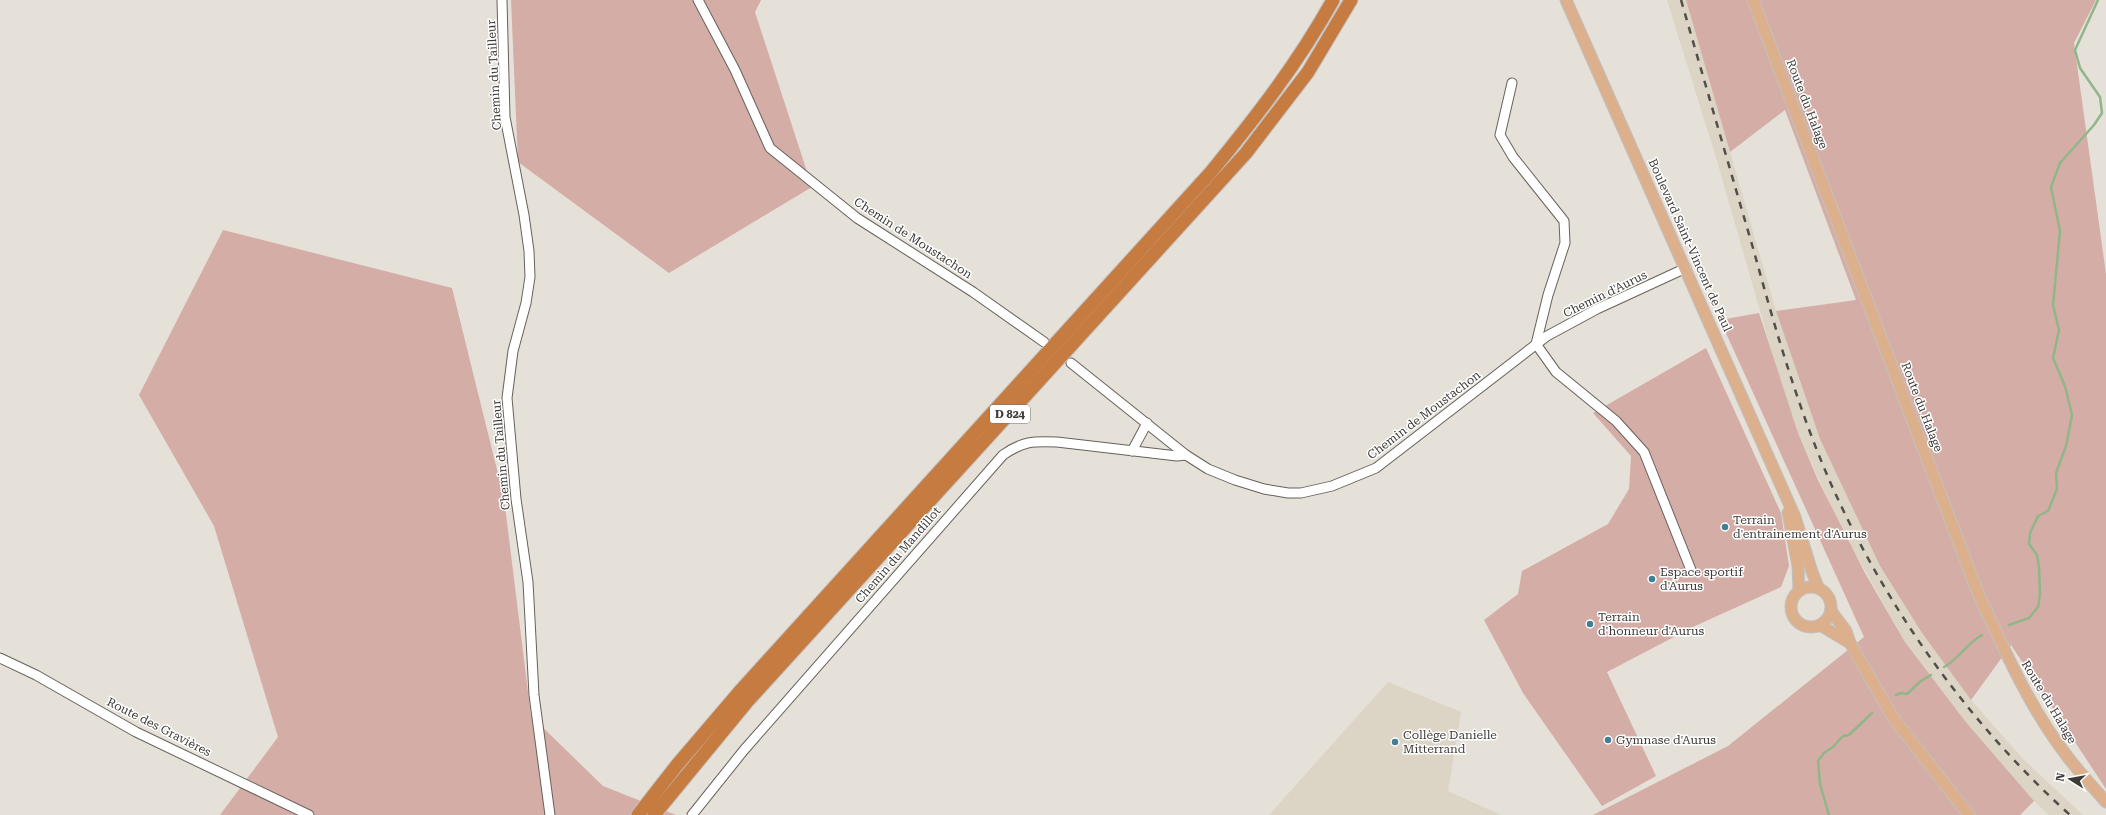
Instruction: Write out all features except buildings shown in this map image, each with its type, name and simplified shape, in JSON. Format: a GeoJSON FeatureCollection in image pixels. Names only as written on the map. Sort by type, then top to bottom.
{"type":"FeatureCollection","features":[{"type":"Feature","properties":{"kind":"highway","name":"D 824"},"geometry":{"type":"LineString","coordinates":[[638,815],[677,765],[742,690],[1211,172],[1270,100],[1333,0]]}},
{"type":"Feature","properties":{"kind":"highway","name":"D 824"},"geometry":{"type":"LineString","coordinates":[[654,815],[746,703],[1246,153],[1308,72],[1350,0]]}},
{"type":"Feature","properties":{"kind":"main road","name":"Boulevard Saint-Vincent de Paul"},"geometry":{"type":"LineString","coordinates":[[1566,0],[1686,268],[1787,502],[1795,517],[1818,588]]}},
{"type":"Feature","properties":{"kind":"main road","name":"Route du Halage"},"geometry":{"type":"LineString","coordinates":[[1753,0],[1978,593],[2012,667],[2036,707],[2066,755],[2106,802]]}},
{"type":"Feature","properties":{"kind":"main road","name":"Boulevard Saint-Vincent de Paul"},"geometry":{"type":"LineString","coordinates":[[1787,502],[1799,590]]}},
{"type":"Feature","properties":{"kind":"main road"},"geometry":{"type":"LineString","coordinates":[[1831,611],[1825,621],[1820,625],[1807,627],[1795,619],[1791,608],[1792,601],[1799,590],[1812,586],[1818,588],[1829,597],[1831,611],[1846,631],[1850,643],[1894,719],[1970,815]]}},
{"type":"Feature","properties":{"kind":"main road"},"geometry":{"type":"LineString","coordinates":[[1820,625],[1850,643]]}},
{"type":"Feature","properties":{"kind":"street","name":"Chemin du Tailleur"},"geometry":{"type":"LineString","coordinates":[[502,0],[505,117],[524,214],[529,252],[530,277],[526,303],[513,351],[507,398],[516,499],[528,582],[534,695],[550,815]]}},
{"type":"Feature","properties":{"kind":"street","name":"Chemin de Moustachon"},"geometry":{"type":"LineString","coordinates":[[698,0],[735,70],[770,148],[856,218],[974,292],[1044,342]]}},
{"type":"Feature","properties":{"kind":"street"},"geometry":{"type":"LineString","coordinates":[[1512,83],[1500,135],[1513,157],[1564,221],[1565,243],[1548,295],[1536,344],[1556,372],[1616,421],[1644,452],[1691,570]]}},
{"type":"Feature","properties":{"kind":"street","name":"Chemin d'Aurus"},"geometry":{"type":"LineString","coordinates":[[1536,344],[1547,336],[1597,309],[1686,268]]}},
{"type":"Feature","properties":{"kind":"street","name":"Chemin de Moustachon"},"geometry":{"type":"LineString","coordinates":[[1071,363],[1186,455],[1208,469],[1235,480],[1264,489],[1288,493],[1301,493],[1332,486],[1376,468],[1536,344]]}},
{"type":"Feature","properties":{"kind":"street"},"geometry":{"type":"LineString","coordinates":[[1132,450],[1147,423]]}},
{"type":"Feature","properties":{"kind":"street","name":"Chemin du Mandillot"},"geometry":{"type":"LineString","coordinates":[[692,815],[744,750],[1003,455],[1018,445],[1038,441],[1177,456],[1186,455]]}},
{"type":"Feature","properties":{"kind":"street","name":"Route des Gravières"},"geometry":{"type":"LineString","coordinates":[[0,658],[36,675],[136,732],[309,815]]}},
{"type":"Feature","properties":{"kind":"shaded area"},"geometry":{"type":"Polygon","coordinates":[[[511,0],[761,0],[755,12],[812,187],[669,273],[518,162],[511,0]]]}},
{"type":"Feature","properties":{"kind":"shaded area"},"geometry":{"type":"Polygon","coordinates":[[[1667,0],[1686,0],[1776,311],[1820,439],[1880,566],[1922,633],[1971,700],[2023,759],[2083,815],[2049,815],[2034,801],[1965,721],[1905,642],[1840,526],[1798,433],[1781,384],[1717,161],[1667,0]]]}},
{"type":"Feature","properties":{"kind":"shaded area"},"geometry":{"type":"Polygon","coordinates":[[[1686,0],[2096,0],[2074,43],[2106,274],[2106,789],[2011,645],[1971,700],[1922,633],[1880,566],[1820,439],[1776,311],[1856,300],[1785,110],[1730,152],[1686,0]]]}},
{"type":"Feature","properties":{"kind":"shaded area"},"geometry":{"type":"Polygon","coordinates":[[[223,230],[452,288],[504,498],[531,716],[603,786],[676,815],[220,815],[278,737],[214,526],[139,395],[223,230]]]}},
{"type":"Feature","properties":{"kind":"shaded area"},"geometry":{"type":"Polygon","coordinates":[[[1759,313],[1798,433],[1818,480],[1865,573],[1905,642],[1965,721],[2034,801],[2020,815],[1593,815],[1728,746],[1864,637],[1720,320],[1759,313]]]}},
{"type":"Feature","properties":{"kind":"shaded area","name":"Espace sportif d'Aurus"},"geometry":{"type":"Polygon","coordinates":[[[1706,348],[1781,513],[1789,566],[1781,587],[1695,626],[1607,672],[1656,776],[1602,806],[1523,693],[1484,620],[1518,594],[1522,571],[1608,524],[1629,489],[1631,456],[1593,413],[1706,348]]]}},
{"type":"Feature","properties":{"kind":"shaded area","name":"Collège Danielle Mitterrand"},"geometry":{"type":"Polygon","coordinates":[[[1388,682],[1461,712],[1448,791],[1501,815],[1269,815],[1388,682]]]}},
{"type":"Feature","properties":{"kind":"waterway"},"geometry":{"type":"LineString","coordinates":[[2009,625],[2029,618],[2038,607],[2040,595],[2039,567],[2037,555],[2029,544],[2030,533],[2038,516],[2048,511],[2057,489],[2056,473],[2066,446],[2072,415],[2065,386],[2053,358],[2059,330],[2053,305],[2060,231],[2051,187],[2060,163],[2094,125],[2102,113],[2100,97],[2080,68],[2075,50],[2098,0]]}},
{"type":"Feature","properties":{"kind":"waterway"},"geometry":{"type":"LineString","coordinates":[[1944,667],[1982,635]]}},
{"type":"Feature","properties":{"kind":"waterway"},"geometry":{"type":"LineString","coordinates":[[1896,695],[1901,693],[1907,694],[1921,681],[1931,675]]}},
{"type":"Feature","properties":{"kind":"waterway"},"geometry":{"type":"LineString","coordinates":[[1829,815],[1820,784],[1818,761],[1824,753],[1833,747],[1843,736],[1849,735],[1872,713]]}},
{"type":"Feature","properties":{"kind":"railway"},"geometry":{"type":"LineString","coordinates":[[1681,0],[1788,368],[1808,427],[1831,484],[1853,530],[1878,576],[1905,620],[1934,662],[1965,703],[1998,742],[2033,780],[2070,815]]}},
{"type":"Feature","properties":{"kind":"place","name":"Terrain d'entrainement d'Aurus"},"geometry":{"type":"Point","coordinates":[1725,527]}},
{"type":"Feature","properties":{"kind":"place","name":"Espace sportif d'Aurus"},"geometry":{"type":"Point","coordinates":[1652,579]}},
{"type":"Feature","properties":{"kind":"place","name":"Terrain d'honneur d'Aurus"},"geometry":{"type":"Point","coordinates":[1590,624]}},
{"type":"Feature","properties":{"kind":"place","name":"Gymnase d'Aurus"},"geometry":{"type":"Point","coordinates":[1608,740]}},
{"type":"Feature","properties":{"kind":"place","name":"Collège Danielle Mitterrand"},"geometry":{"type":"Point","coordinates":[1395,742]}}]}
